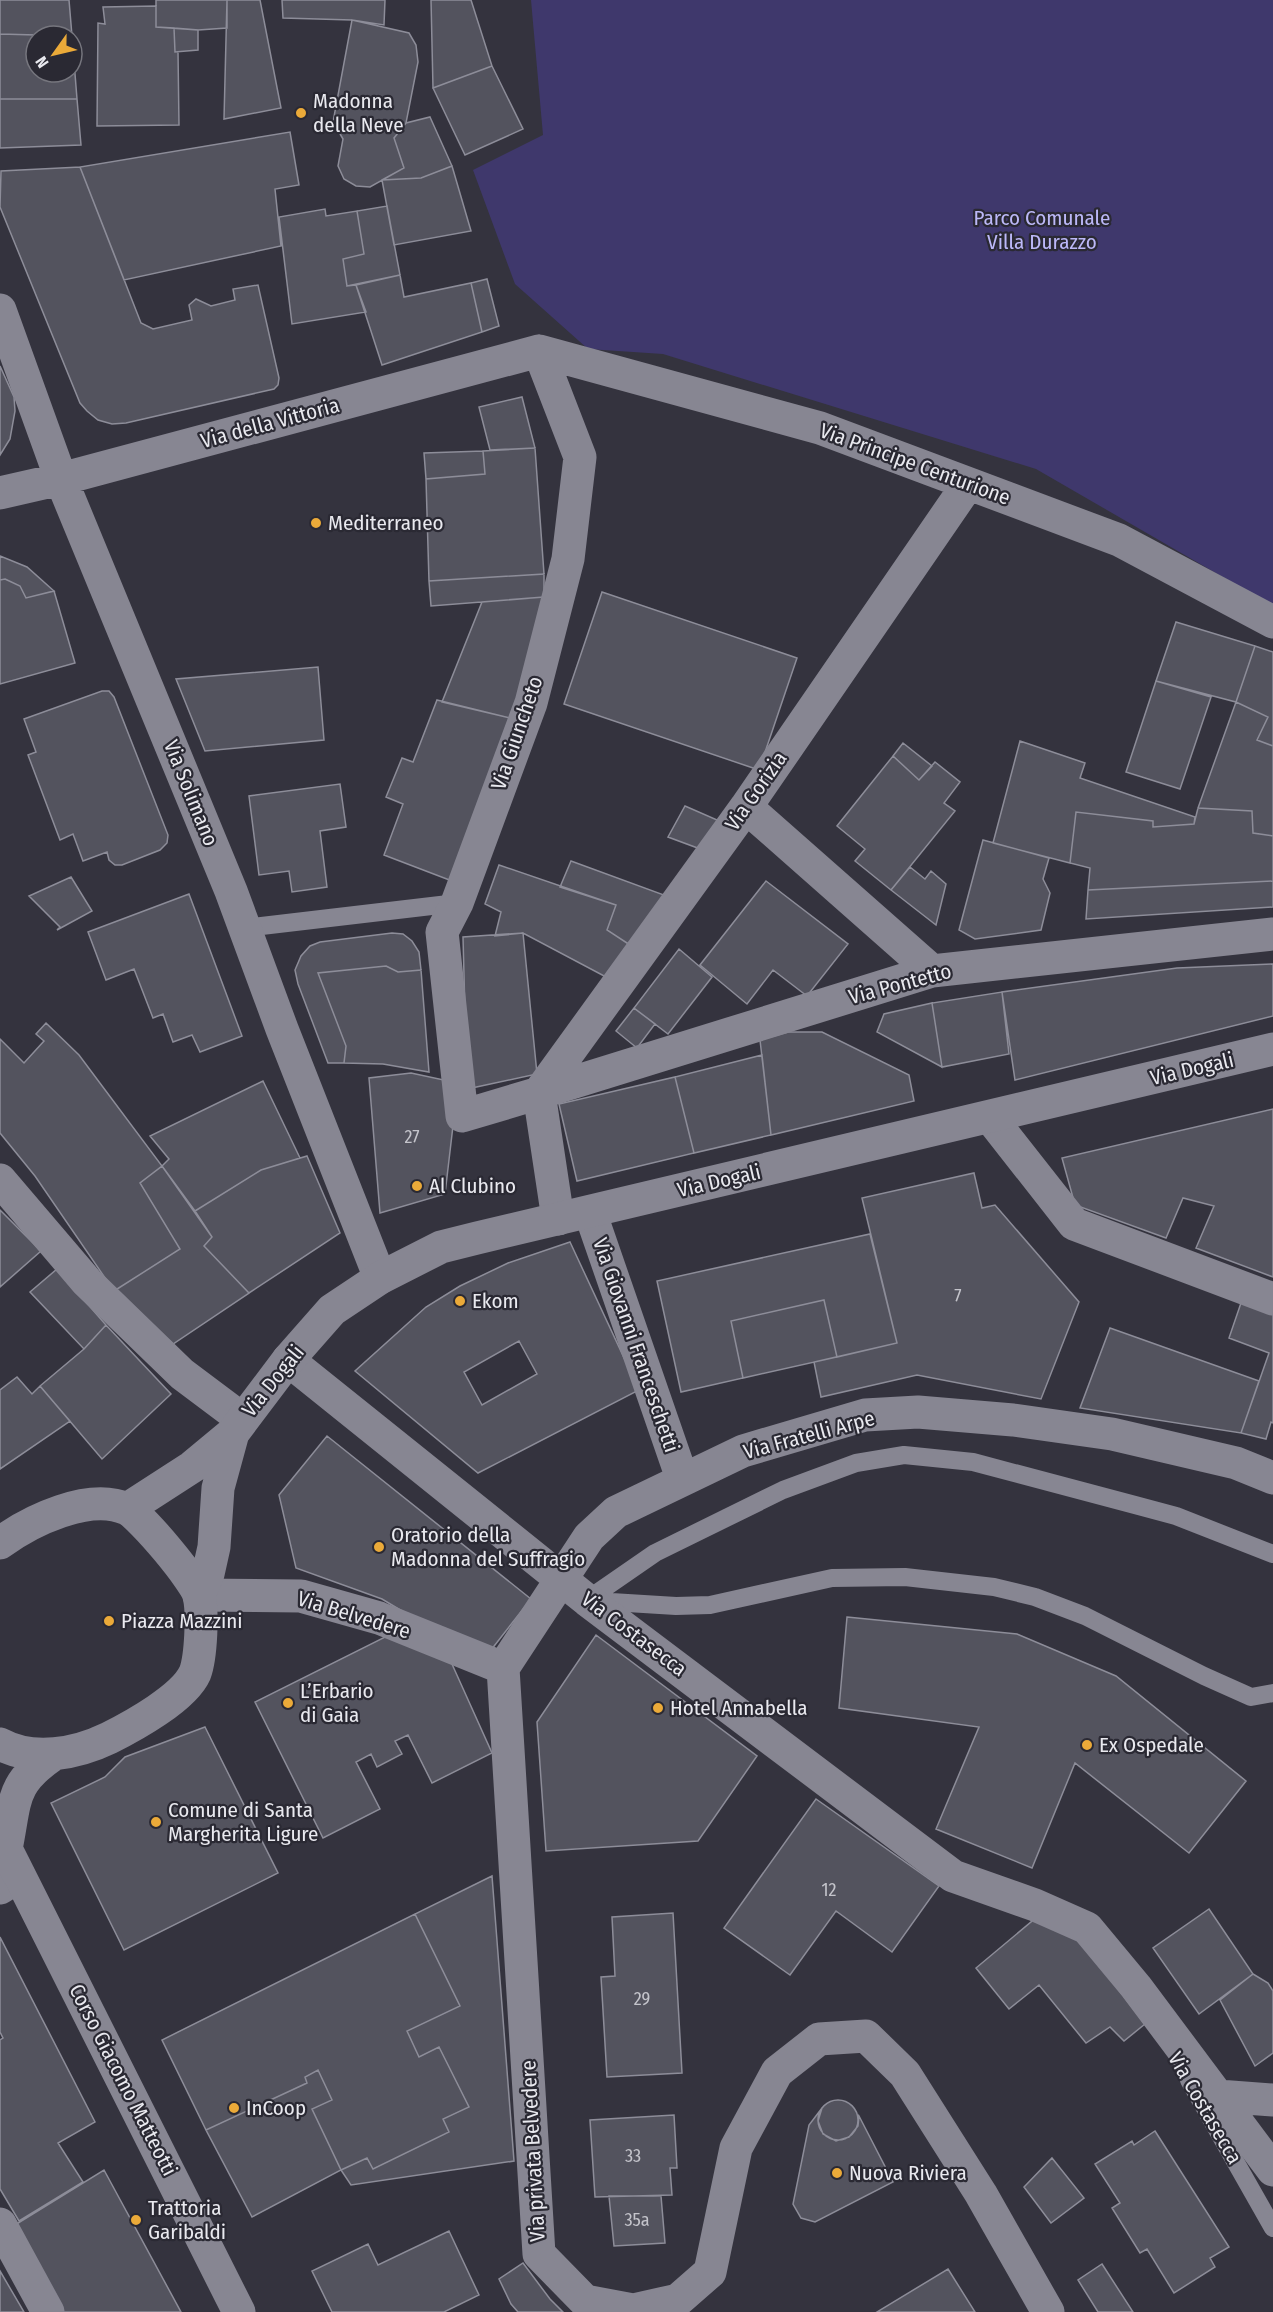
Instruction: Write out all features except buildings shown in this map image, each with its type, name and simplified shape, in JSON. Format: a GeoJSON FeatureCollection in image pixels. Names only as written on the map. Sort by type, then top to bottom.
{"type":"FeatureCollection","features":[{"type":"Feature","properties":{"kind":"street","name":"Via Solimano"},"geometry":{"type":"LineString","coordinates":[[0,310],[61,479],[244,928],[380,1278]]}},
{"type":"Feature","properties":{"kind":"street","name":"Via della Vittoria"},"geometry":{"type":"LineString","coordinates":[[0,493],[61,479],[539,351]]}},
{"type":"Feature","properties":{"kind":"street","name":"Via Principe Centurione"},"geometry":{"type":"LineString","coordinates":[[539,351],[820,428],[1119,540],[1273,622]]}},
{"type":"Feature","properties":{"kind":"street","name":"Via Giuncheto"},"geometry":{"type":"LineString","coordinates":[[462,1116],[442,932],[457,903],[531,703],[568,560],[580,457],[539,351]]}},
{"type":"Feature","properties":{"kind":"street","name":"Via Gorizia"},"geometry":{"type":"LineString","coordinates":[[539,1093],[746,807],[968,484]]}},
{"type":"Feature","properties":{"kind":"street"},"geometry":{"type":"LineString","coordinates":[[746,807],[932,971]]}},
{"type":"Feature","properties":{"kind":"street","name":"Via Pontetto"},"geometry":{"type":"LineString","coordinates":[[462,1116],[932,971],[1273,934]]}},
{"type":"Feature","properties":{"kind":"street","name":"Via Dogali"},"geometry":{"type":"LineString","coordinates":[[127,1509],[192,1467],[237,1426],[288,1360],[332,1310],[380,1278],[441,1247],[1273,1049]]}},
{"type":"Feature","properties":{"kind":"street"},"geometry":{"type":"LineString","coordinates":[[539,1093],[558,1219]]}},
{"type":"Feature","properties":{"kind":"street"},"geometry":{"type":"LineString","coordinates":[[990,1117],[1074,1224],[1273,1299]]}},
{"type":"Feature","properties":{"kind":"street"},"geometry":{"type":"LineString","coordinates":[[0,1180],[87,1282],[237,1426]]}},
{"type":"Feature","properties":{"kind":"street","name":"Via Giovanni Franceschetti"},"geometry":{"type":"LineString","coordinates":[[590,1212],[682,1478]]}},
{"type":"Feature","properties":{"kind":"street","name":"Via Costasecca"},"geometry":{"type":"LineString","coordinates":[[288,1360],[587,1600],[953,1876],[1035,1905],[1087,1928],[1136,1988],[1273,2170]]}},
{"type":"Feature","properties":{"kind":"street","name":"Via Fratelli Arpe"},"geometry":{"type":"LineString","coordinates":[[503,1668],[589,1537],[616,1512],[682,1478],[743,1451],[865,1415],[918,1412],[1013,1420],[1112,1434],[1236,1464],[1273,1478]]}},
{"type":"Feature","properties":{"kind":"street","name":"Via Dogali"},"geometry":{"type":"LineString","coordinates":[[199,1595],[208,1574],[214,1547],[218,1488],[237,1426]]}},
{"type":"Feature","properties":{"kind":"street"},"geometry":{"type":"LineString","coordinates":[[0,1544],[24,1525],[49,1514],[86,1506],[127,1509],[170,1553],[199,1595],[200,1629],[195,1673],[173,1699],[94,1745],[54,1754],[14,1752],[0,1744]]}},
{"type":"Feature","properties":{"kind":"street","name":"Via Belvedere"},"geometry":{"type":"LineString","coordinates":[[199,1595],[301,1596],[379,1618],[503,1668]]}},
{"type":"Feature","properties":{"kind":"street","name":"Via privata Belvedere"},"geometry":{"type":"LineString","coordinates":[[503,1668],[539,2254],[585,2301],[633,2310],[678,2300],[711,2272],[736,2148],[777,2072],[819,2038],[866,2036],[905,2074],[981,2194],[1048,2312]]}},
{"type":"Feature","properties":{"kind":"street","name":"Corso Giacomo Matteotti"},"geometry":{"type":"LineString","coordinates":[[54,1754],[31,1770],[19,1786],[6,1862],[239,2312]]}},
{"type":"Feature","properties":{"kind":"street","name":"Via Costasecca"},"geometry":{"type":"LineString","coordinates":[[1218,2096],[1273,2100]]}},
{"type":"Feature","properties":{"kind":"street"},"geometry":{"type":"LineString","coordinates":[[0,2224],[48,2312]]}},
{"type":"Feature","properties":{"kind":"lane"},"geometry":{"type":"LineString","coordinates":[[244,928],[457,903]]}},
{"type":"Feature","properties":{"kind":"lane"},"geometry":{"type":"LineString","coordinates":[[587,1600],[655,1553],[783,1490],[856,1463],[904,1455],[973,1462],[1124,1502],[1176,1516],[1273,1554]]}},
{"type":"Feature","properties":{"kind":"lane"},"geometry":{"type":"LineString","coordinates":[[587,1600],[676,1606],[710,1605],[832,1578],[905,1577],[994,1587],[1035,1597],[1085,1616],[1251,1697],[1273,1693]]}},
{"type":"Feature","properties":{"kind":"lane","name":"Via Costasecca"},"geometry":{"type":"LineString","coordinates":[[1136,1988],[1273,2228]]}},
{"type":"Feature","properties":{"kind":"green space","name":"Parco Comunale Villa Durazzo"},"geometry":{"type":"Polygon","coordinates":[[[531,0],[1273,0],[1273,606],[1036,469],[663,354],[588,349],[515,284],[473,170],[543,135],[531,0]]]}},
{"type":"Feature","properties":{"kind":"place","name":"Madonna della Neve"},"geometry":{"type":"Point","coordinates":[301,113]}},
{"type":"Feature","properties":{"kind":"place","name":"Mediterraneo"},"geometry":{"type":"Point","coordinates":[316,523]}},
{"type":"Feature","properties":{"kind":"place","name":"Al Clubino"},"geometry":{"type":"Point","coordinates":[417,1186]}},
{"type":"Feature","properties":{"kind":"place","name":"Ekom"},"geometry":{"type":"Point","coordinates":[460,1301]}},
{"type":"Feature","properties":{"kind":"place","name":"Oratorio della Madonna del Suffragio"},"geometry":{"type":"Point","coordinates":[379,1547]}},
{"type":"Feature","properties":{"kind":"place","name":"Piazza Mazzini"},"geometry":{"type":"Point","coordinates":[109,1621]}},
{"type":"Feature","properties":{"kind":"place","name":"L’Erbario di Gaia"},"geometry":{"type":"Point","coordinates":[288,1703]}},
{"type":"Feature","properties":{"kind":"place","name":"Hotel Annabella"},"geometry":{"type":"Point","coordinates":[658,1708]}},
{"type":"Feature","properties":{"kind":"place","name":"Ex Ospedale"},"geometry":{"type":"Point","coordinates":[1087,1745]}},
{"type":"Feature","properties":{"kind":"place","name":"Comune di Santa Margherita Ligure"},"geometry":{"type":"Point","coordinates":[156,1822]}},
{"type":"Feature","properties":{"kind":"place","name":"InCoop"},"geometry":{"type":"Point","coordinates":[234,2108]}},
{"type":"Feature","properties":{"kind":"place","name":"Nuova Riviera"},"geometry":{"type":"Point","coordinates":[837,2173]}},
{"type":"Feature","properties":{"kind":"place","name":"Trattoria Garibaldi"},"geometry":{"type":"Point","coordinates":[136,2220]}}]}
